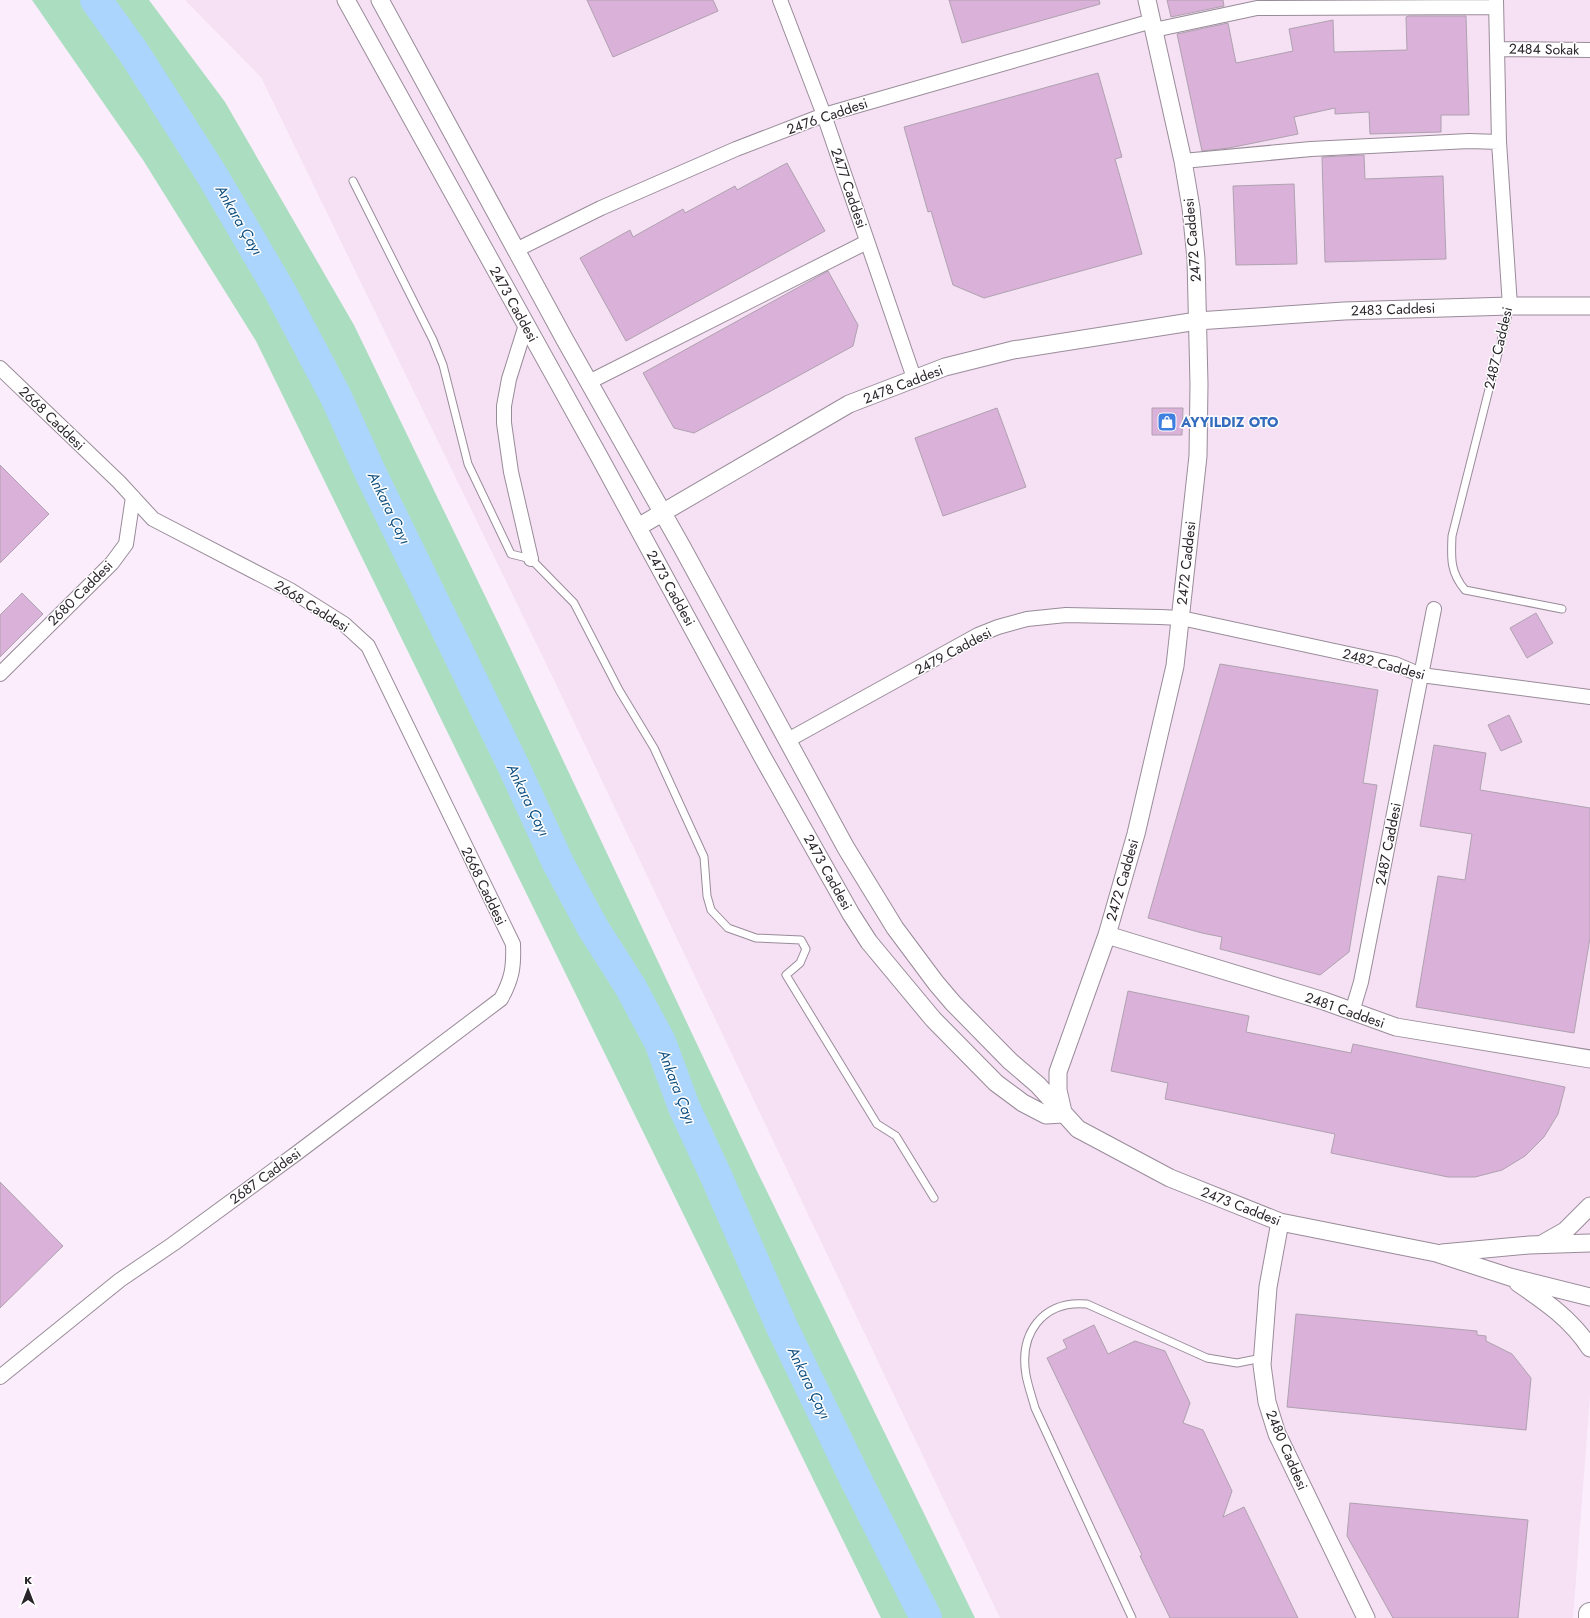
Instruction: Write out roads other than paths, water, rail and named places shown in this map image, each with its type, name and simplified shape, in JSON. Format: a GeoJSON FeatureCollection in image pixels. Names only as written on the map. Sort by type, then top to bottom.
{"type":"FeatureCollection","features":[{"type":"Feature","properties":{"kind":"street","name":"2473 Caddesi"},"geometry":{"type":"LineString","coordinates":[[346,0],[638,527],[766,762],[851,914],[869,942],[933,1019],[996,1083],[1024,1103],[1046,1115],[1063,1114]]}},
{"type":"Feature","properties":{"kind":"street","name":"2473 Caddesi"},"geometry":{"type":"LineString","coordinates":[[380,0],[516,250],[788,740],[846,848],[909,948],[953,1003],[1010,1061],[1038,1085],[1063,1114],[1078,1128],[1170,1178],[1280,1222],[1436,1253],[1510,1277],[1590,1297]]}},
{"type":"Feature","properties":{"kind":"street","name":"2477 Caddesi"},"geometry":{"type":"LineString","coordinates":[[780,0],[824,115],[914,378]]}},
{"type":"Feature","properties":{"kind":"street","name":"2472 Caddesi"},"geometry":{"type":"LineString","coordinates":[[1063,1114],[1058,1090],[1058,1072],[1107,935],[1136,834],[1175,666],[1198,456],[1196,259],[1191,208],[1183,161],[1147,0]]}},
{"type":"Feature","properties":{"kind":"street","name":"2476 Caddesi"},"geometry":{"type":"LineString","coordinates":[[516,250],[601,208],[736,149],[824,115],[1153,26],[1257,8],[1496,3]]}},
{"type":"Feature","properties":{"kind":"street","name":"2487 Caddesi"},"geometry":{"type":"LineString","coordinates":[[1496,3],[1499,142],[1510,306]]}},
{"type":"Feature","properties":{"kind":"street","name":"2484 Sokak"},"geometry":{"type":"LineString","coordinates":[[1498,49],[1590,50]]}},
{"type":"Feature","properties":{"kind":"street"},"geometry":{"type":"LineString","coordinates":[[1183,161],[1311,149],[1468,141],[1499,142]]}},
{"type":"Feature","properties":{"kind":"street"},"geometry":{"type":"LineString","coordinates":[[589,382],[867,242]]}},
{"type":"Feature","properties":{"kind":"street","name":"2483 Caddesi"},"geometry":{"type":"LineString","coordinates":[[1197,321],[1344,310],[1510,306],[1590,306]]}},
{"type":"Feature","properties":{"kind":"street","name":"2478 Caddesi"},"geometry":{"type":"LineString","coordinates":[[638,527],[849,404],[914,378],[944,367],[1013,350],[1197,321]]}},
{"type":"Feature","properties":{"kind":"street"},"geometry":{"type":"LineString","coordinates":[[526,325],[509,379],[504,406],[504,423],[511,472],[531,559]]}},
{"type":"Feature","properties":{"kind":"street","name":"2668 Caddesi"},"geometry":{"type":"LineString","coordinates":[[0,368],[133,497],[153,519],[290,590],[344,624],[368,646],[513,944],[514,964]]}},
{"type":"Feature","properties":{"kind":"street","name":"2680 Caddesi"},"geometry":{"type":"LineString","coordinates":[[0,674],[112,562],[126,544],[133,497]]}},
{"type":"Feature","properties":{"kind":"street","name":"2487 Caddesi"},"geometry":{"type":"LineString","coordinates":[[1352,1012],[1361,982],[1434,609]]}},
{"type":"Feature","properties":{"kind":"street","name":"2479 Caddesi"},"geometry":{"type":"LineString","coordinates":[[788,740],[978,636],[998,627],[1027,619],[1066,615],[1180,618]]}},
{"type":"Feature","properties":{"kind":"street","name":"2482 Caddesi"},"geometry":{"type":"LineString","coordinates":[[1180,618],[1395,664],[1421,675],[1590,697]]}},
{"type":"Feature","properties":{"kind":"street","name":"2481 Caddesi"},"geometry":{"type":"LineString","coordinates":[[1107,935],[1324,1001],[1396,1027],[1590,1060]]}},
{"type":"Feature","properties":{"kind":"street","name":"2687 Caddesi"},"geometry":{"type":"LineString","coordinates":[[0,1377],[120,1280],[173,1244],[297,1153],[501,999],[510,982],[514,964]]}},
{"type":"Feature","properties":{"kind":"street"},"geometry":{"type":"LineString","coordinates":[[1540,1245],[1565,1230],[1590,1206]]}},
{"type":"Feature","properties":{"kind":"street","name":"2480 Caddesi"},"geometry":{"type":"LineString","coordinates":[[1280,1222],[1268,1287],[1262,1358],[1267,1402],[1277,1434],[1366,1618]]}},
{"type":"Feature","properties":{"kind":"street","name":"2473 Caddesi"},"geometry":{"type":"LineString","coordinates":[[1436,1253],[1540,1245],[1590,1243]]}},
{"type":"Feature","properties":{"kind":"street"},"geometry":{"type":"LineString","coordinates":[[1510,1277],[1563,1315],[1580,1333],[1590,1348]]}},
{"type":"Feature","properties":{"kind":"lane"},"geometry":{"type":"LineString","coordinates":[[353,181],[434,340],[443,365],[468,464],[511,554],[531,559],[574,604],[619,690],[654,748],[704,857],[707,896],[711,910],[728,928],[756,938],[801,940],[806,949],[800,963],[786,975],[877,1124],[896,1136],[934,1198]]}},
{"type":"Feature","properties":{"kind":"lane","name":"2487 Caddesi"},"geometry":{"type":"LineString","coordinates":[[1510,306],[1452,536],[1451,560],[1457,580],[1465,590],[1562,609]]}},
{"type":"Feature","properties":{"kind":"lane"},"geometry":{"type":"LineString","coordinates":[[1132,1618],[1035,1408],[1026,1376],[1025,1361],[1028,1339],[1032,1329],[1043,1316],[1058,1307],[1069,1304],[1087,1304],[1207,1358],[1237,1363],[1262,1358]]}},
{"type":"Feature","properties":{"kind":"waterway","name":"Ankara Çayı"},"geometry":{"type":"LineString","coordinates":[[96,0],[134,53],[212,175],[281,293],[336,397],[371,474],[513,765],[558,863],[593,928],[630,986],[660,1042],[684,1107],[782,1327],[853,1474],[926,1618]]}},
{"type":"Feature","properties":{"kind":"place","name":"AYYILDIZ OTO"},"geometry":{"type":"Point","coordinates":[1167,422]}}]}
